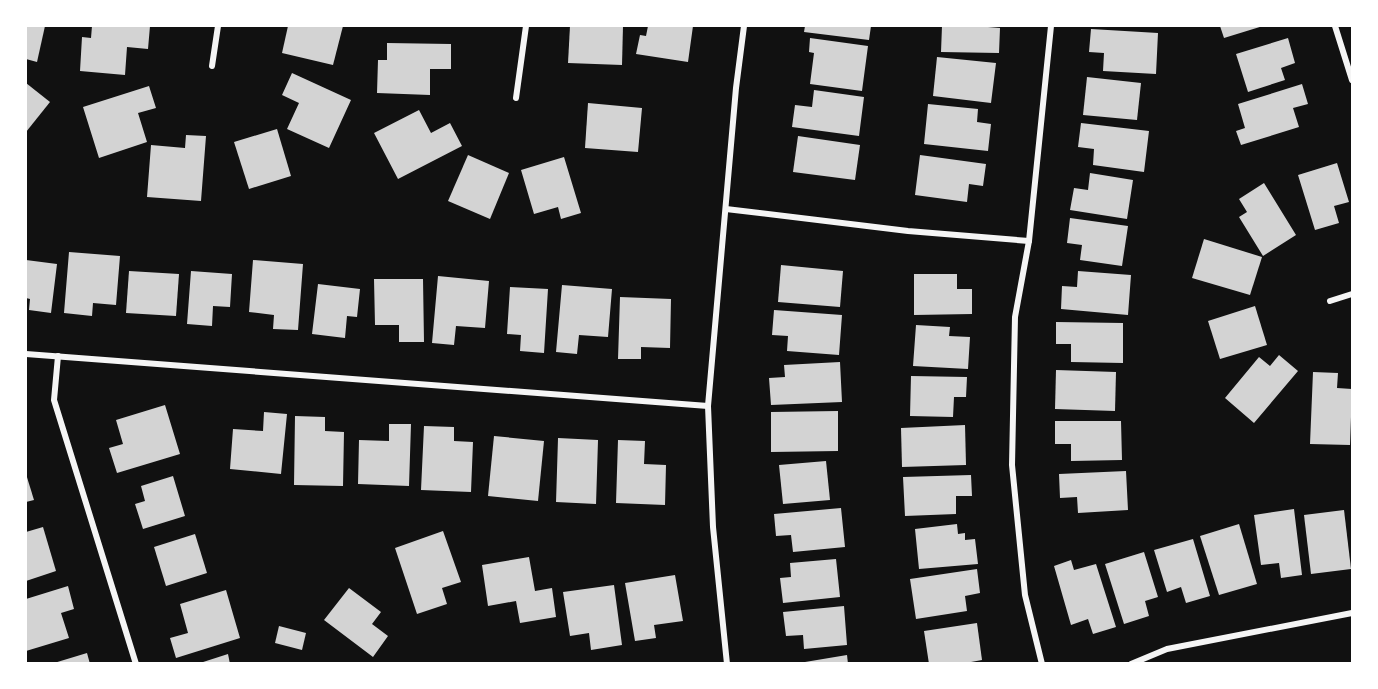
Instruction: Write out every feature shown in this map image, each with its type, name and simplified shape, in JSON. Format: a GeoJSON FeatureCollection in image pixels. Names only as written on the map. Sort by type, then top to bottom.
{"type":"FeatureCollection","features":[{"type":"Feature","properties":{"kind":"street"},"geometry":{"type":"LineString","coordinates":[[212,66],[218,26]]}},
{"type":"Feature","properties":{"kind":"street"},"geometry":{"type":"LineString","coordinates":[[516,98],[526,26]]}},
{"type":"Feature","properties":{"kind":"street"},"geometry":{"type":"LineString","coordinates":[[727,663],[713,527],[708,406],[736,88],[744,26]]}},
{"type":"Feature","properties":{"kind":"street"},"geometry":{"type":"LineString","coordinates":[[1042,663],[1025,595],[1012,465],[1015,317],[1029,241],[1051,26]]}},
{"type":"Feature","properties":{"kind":"street"},"geometry":{"type":"LineString","coordinates":[[1335,26],[1353,80]]}},
{"type":"Feature","properties":{"kind":"street"},"geometry":{"type":"LineString","coordinates":[[726,209],[908,231],[1029,241]]}},
{"type":"Feature","properties":{"kind":"street"},"geometry":{"type":"LineString","coordinates":[[1330,301],[1353,294]]}},
{"type":"Feature","properties":{"kind":"street"},"geometry":{"type":"LineString","coordinates":[[26,354],[708,406]]}},
{"type":"Feature","properties":{"kind":"street"},"geometry":{"type":"LineString","coordinates":[[58,356],[54,400],[136,663]]}},
{"type":"Feature","properties":{"kind":"street"},"geometry":{"type":"LineString","coordinates":[[1131,663],[1167,649],[1353,613]]}},
{"type":"Feature","properties":{"kind":"building"},"geometry":{"type":"Polygon","coordinates":[[[26,26],[45,26],[37,62],[26,59],[26,26]]]}},
{"type":"Feature","properties":{"kind":"building"},"geometry":{"type":"Polygon","coordinates":[[[92,26],[150,26],[148,49],[127,47],[125,75],[80,71],[82,37],[91,38],[92,26]]]}},
{"type":"Feature","properties":{"kind":"building"},"geometry":{"type":"Polygon","coordinates":[[[288,26],[343,26],[333,65],[282,53],[288,26]]]}},
{"type":"Feature","properties":{"kind":"building"},"geometry":{"type":"Polygon","coordinates":[[[570,26],[623,26],[622,65],[568,63],[570,26]]]}},
{"type":"Feature","properties":{"kind":"building"},"geometry":{"type":"Polygon","coordinates":[[[648,26],[693,26],[688,62],[636,54],[640,35],[646,36],[648,26]]]}},
{"type":"Feature","properties":{"kind":"building"},"geometry":{"type":"Polygon","coordinates":[[[805,26],[871,26],[869,40],[804,32],[805,26]]]}},
{"type":"Feature","properties":{"kind":"building"},"geometry":{"type":"Polygon","coordinates":[[[942,26],[1000,28],[999,53],[941,52],[942,26]]]}},
{"type":"Feature","properties":{"kind":"building"},"geometry":{"type":"Polygon","coordinates":[[[1220,26],[1263,26],[1224,38],[1220,26]]]}},
{"type":"Feature","properties":{"kind":"building"},"geometry":{"type":"Polygon","coordinates":[[[1091,29],[1158,33],[1156,74],[1103,71],[1104,53],[1089,52],[1091,29]]]}},
{"type":"Feature","properties":{"kind":"building"},"geometry":{"type":"Polygon","coordinates":[[[810,38],[868,46],[862,91],[810,84],[814,53],[809,52],[810,38]]]}},
{"type":"Feature","properties":{"kind":"building"},"geometry":{"type":"Polygon","coordinates":[[[1288,38],[1295,63],[1281,68],[1285,80],[1248,92],[1236,54],[1288,38]]]}},
{"type":"Feature","properties":{"kind":"building"},"geometry":{"type":"Polygon","coordinates":[[[387,43],[451,44],[451,69],[430,69],[430,95],[377,93],[378,60],[387,60],[387,43]]]}},
{"type":"Feature","properties":{"kind":"building"},"geometry":{"type":"Polygon","coordinates":[[[937,57],[996,63],[991,103],[933,96],[937,57]]]}},
{"type":"Feature","properties":{"kind":"building"},"geometry":{"type":"Polygon","coordinates":[[[292,73],[351,100],[329,148],[287,129],[299,103],[282,95],[292,73]]]}},
{"type":"Feature","properties":{"kind":"building"},"geometry":{"type":"Polygon","coordinates":[[[1087,77],[1141,83],[1137,120],[1083,115],[1087,77]]]}},
{"type":"Feature","properties":{"kind":"building"},"geometry":{"type":"Polygon","coordinates":[[[26,83],[50,102],[26,132],[26,83]]]}},
{"type":"Feature","properties":{"kind":"building"},"geometry":{"type":"Polygon","coordinates":[[[1302,84],[1308,104],[1293,108],[1299,127],[1241,145],[1236,131],[1245,128],[1238,104],[1302,84]]]}},
{"type":"Feature","properties":{"kind":"building"},"geometry":{"type":"Polygon","coordinates":[[[149,86],[156,108],[138,113],[147,142],[99,158],[83,107],[149,86]]]}},
{"type":"Feature","properties":{"kind":"building"},"geometry":{"type":"Polygon","coordinates":[[[814,90],[864,97],[859,136],[792,127],[795,105],[812,107],[814,90]]]}},
{"type":"Feature","properties":{"kind":"building"},"geometry":{"type":"Polygon","coordinates":[[[588,103],[642,108],[638,152],[585,148],[588,103]]]}},
{"type":"Feature","properties":{"kind":"building"},"geometry":{"type":"Polygon","coordinates":[[[928,104],[978,109],[977,122],[991,124],[988,151],[924,144],[928,104]]]}},
{"type":"Feature","properties":{"kind":"building"},"geometry":{"type":"Polygon","coordinates":[[[419,110],[431,133],[450,123],[462,146],[398,179],[374,133],[419,110]]]}},
{"type":"Feature","properties":{"kind":"building"},"geometry":{"type":"Polygon","coordinates":[[[1081,123],[1149,131],[1144,172],[1093,165],[1094,149],[1078,147],[1081,123]]]}},
{"type":"Feature","properties":{"kind":"building"},"geometry":{"type":"Polygon","coordinates":[[[277,129],[291,176],[249,189],[234,142],[277,129]]]}},
{"type":"Feature","properties":{"kind":"building"},"geometry":{"type":"Polygon","coordinates":[[[186,135],[206,136],[201,201],[147,197],[151,145],[185,148],[186,135]]]}},
{"type":"Feature","properties":{"kind":"building"},"geometry":{"type":"Polygon","coordinates":[[[798,136],[860,145],[855,180],[793,172],[798,136]]]}},
{"type":"Feature","properties":{"kind":"building"},"geometry":{"type":"Polygon","coordinates":[[[468,155],[509,173],[490,219],[448,201],[468,155]]]}},
{"type":"Feature","properties":{"kind":"building"},"geometry":{"type":"Polygon","coordinates":[[[920,155],[986,164],[983,186],[969,184],[967,202],[915,195],[920,155]]]}},
{"type":"Feature","properties":{"kind":"building"},"geometry":{"type":"Polygon","coordinates":[[[564,157],[581,213],[561,219],[558,207],[534,214],[521,170],[564,157]]]}},
{"type":"Feature","properties":{"kind":"building"},"geometry":{"type":"Polygon","coordinates":[[[1337,163],[1349,202],[1334,206],[1339,223],[1315,230],[1298,175],[1337,163]]]}},
{"type":"Feature","properties":{"kind":"building"},"geometry":{"type":"Polygon","coordinates":[[[1090,173],[1133,180],[1127,219],[1070,210],[1074,188],[1088,190],[1090,173]]]}},
{"type":"Feature","properties":{"kind":"building"},"geometry":{"type":"Polygon","coordinates":[[[1264,183],[1296,235],[1263,256],[1239,217],[1247,212],[1239,199],[1264,183]]]}},
{"type":"Feature","properties":{"kind":"building"},"geometry":{"type":"Polygon","coordinates":[[[1070,218],[1128,226],[1122,266],[1080,260],[1082,245],[1067,243],[1070,218]]]}},
{"type":"Feature","properties":{"kind":"building"},"geometry":{"type":"Polygon","coordinates":[[[1204,239],[1262,257],[1250,295],[1192,278],[1204,239]]]}},
{"type":"Feature","properties":{"kind":"building"},"geometry":{"type":"Polygon","coordinates":[[[69,252],[120,256],[116,305],[93,303],[92,316],[64,313],[69,252]]]}},
{"type":"Feature","properties":{"kind":"building"},"geometry":{"type":"Polygon","coordinates":[[[26,260],[57,264],[51,313],[29,310],[30,299],[26,298],[26,260]]]}},
{"type":"Feature","properties":{"kind":"building"},"geometry":{"type":"Polygon","coordinates":[[[253,260],[303,264],[298,330],[273,329],[274,315],[249,312],[253,260]]]}},
{"type":"Feature","properties":{"kind":"building"},"geometry":{"type":"Polygon","coordinates":[[[781,265],[843,271],[840,307],[778,302],[781,265]]]}},
{"type":"Feature","properties":{"kind":"building"},"geometry":{"type":"Polygon","coordinates":[[[129,271],[179,274],[176,316],[126,313],[129,271]]]}},
{"type":"Feature","properties":{"kind":"building"},"geometry":{"type":"Polygon","coordinates":[[[191,271],[232,274],[230,307],[213,306],[212,326],[187,324],[191,271]]]}},
{"type":"Feature","properties":{"kind":"building"},"geometry":{"type":"Polygon","coordinates":[[[1078,271],[1131,275],[1128,315],[1061,309],[1062,286],[1077,287],[1078,271]]]}},
{"type":"Feature","properties":{"kind":"building"},"geometry":{"type":"Polygon","coordinates":[[[914,274],[957,274],[957,289],[972,289],[972,314],[914,315],[914,274]]]}},
{"type":"Feature","properties":{"kind":"building"},"geometry":{"type":"Polygon","coordinates":[[[438,276],[489,281],[485,328],[456,326],[454,345],[432,343],[438,276]]]}},
{"type":"Feature","properties":{"kind":"building"},"geometry":{"type":"Polygon","coordinates":[[[374,279],[423,279],[424,342],[399,342],[399,325],[375,325],[374,279]]]}},
{"type":"Feature","properties":{"kind":"building"},"geometry":{"type":"Polygon","coordinates":[[[318,284],[360,289],[357,317],[347,316],[345,338],[312,334],[318,284]]]}},
{"type":"Feature","properties":{"kind":"building"},"geometry":{"type":"Polygon","coordinates":[[[562,285],[612,289],[608,337],[579,335],[577,354],[556,352],[562,285]]]}},
{"type":"Feature","properties":{"kind":"building"},"geometry":{"type":"Polygon","coordinates":[[[510,287],[548,289],[544,353],[520,351],[521,335],[507,334],[510,287]]]}},
{"type":"Feature","properties":{"kind":"building"},"geometry":{"type":"Polygon","coordinates":[[[620,297],[671,299],[670,348],[641,347],[641,359],[618,359],[620,297]]]}},
{"type":"Feature","properties":{"kind":"building"},"geometry":{"type":"Polygon","coordinates":[[[1255,306],[1267,345],[1220,359],[1208,321],[1255,306]]]}},
{"type":"Feature","properties":{"kind":"building"},"geometry":{"type":"Polygon","coordinates":[[[774,310],[842,315],[839,355],[787,351],[788,336],[772,335],[774,310]]]}},
{"type":"Feature","properties":{"kind":"building"},"geometry":{"type":"Polygon","coordinates":[[[1056,322],[1123,323],[1123,363],[1071,362],[1071,344],[1056,344],[1056,322]]]}},
{"type":"Feature","properties":{"kind":"building"},"geometry":{"type":"Polygon","coordinates":[[[916,325],[950,327],[949,336],[970,337],[968,369],[913,366],[916,325]]]}},
{"type":"Feature","properties":{"kind":"building"},"geometry":{"type":"Polygon","coordinates":[[[1279,355],[1298,371],[1254,423],[1225,398],[1259,357],[1270,366],[1279,355]]]}},
{"type":"Feature","properties":{"kind":"building"},"geometry":{"type":"Polygon","coordinates":[[[840,362],[842,402],[771,405],[769,378],[785,377],[784,365],[840,362]]]}},
{"type":"Feature","properties":{"kind":"building"},"geometry":{"type":"Polygon","coordinates":[[[1056,370],[1116,372],[1115,411],[1055,409],[1056,370]]]}},
{"type":"Feature","properties":{"kind":"building"},"geometry":{"type":"Polygon","coordinates":[[[1313,372],[1338,373],[1337,388],[1352,389],[1350,445],[1310,444],[1313,372]]]}},
{"type":"Feature","properties":{"kind":"building"},"geometry":{"type":"Polygon","coordinates":[[[911,376],[967,377],[966,397],[954,397],[953,417],[910,416],[911,376]]]}},
{"type":"Feature","properties":{"kind":"building"},"geometry":{"type":"Polygon","coordinates":[[[165,405],[180,454],[117,473],[109,448],[123,444],[116,420],[165,405]]]}},
{"type":"Feature","properties":{"kind":"building"},"geometry":{"type":"Polygon","coordinates":[[[838,411],[838,451],[771,452],[771,412],[838,411]]]}},
{"type":"Feature","properties":{"kind":"building"},"geometry":{"type":"Polygon","coordinates":[[[264,412],[287,414],[281,474],[230,469],[233,429],[263,431],[264,412]]]}},
{"type":"Feature","properties":{"kind":"building"},"geometry":{"type":"Polygon","coordinates":[[[295,416],[325,417],[325,431],[344,432],[343,486],[294,485],[295,416]]]}},
{"type":"Feature","properties":{"kind":"building"},"geometry":{"type":"Polygon","coordinates":[[[1055,421],[1121,421],[1122,460],[1071,461],[1071,444],[1055,444],[1055,421]]]}},
{"type":"Feature","properties":{"kind":"building"},"geometry":{"type":"Polygon","coordinates":[[[389,424],[411,424],[409,486],[358,484],[359,440],[389,441],[389,424]]]}},
{"type":"Feature","properties":{"kind":"building"},"geometry":{"type":"Polygon","coordinates":[[[965,425],[966,465],[902,467],[901,428],[965,425]]]}},
{"type":"Feature","properties":{"kind":"building"},"geometry":{"type":"Polygon","coordinates":[[[424,426],[454,427],[454,441],[473,442],[471,492],[421,490],[424,426]]]}},
{"type":"Feature","properties":{"kind":"building"},"geometry":{"type":"Polygon","coordinates":[[[494,436],[544,441],[538,501],[488,496],[494,436]]]}},
{"type":"Feature","properties":{"kind":"building"},"geometry":{"type":"Polygon","coordinates":[[[558,438],[598,440],[596,504],[556,502],[558,438]]]}},
{"type":"Feature","properties":{"kind":"building"},"geometry":{"type":"Polygon","coordinates":[[[618,440],[645,441],[644,464],[666,465],[665,505],[616,503],[618,440]]]}},
{"type":"Feature","properties":{"kind":"building"},"geometry":{"type":"Polygon","coordinates":[[[826,461],[830,500],[783,504],[779,465],[826,461]]]}},
{"type":"Feature","properties":{"kind":"building"},"geometry":{"type":"Polygon","coordinates":[[[1126,471],[1128,510],[1078,513],[1077,497],[1060,498],[1059,474],[1126,471]]]}},
{"type":"Feature","properties":{"kind":"building"},"geometry":{"type":"Polygon","coordinates":[[[26,474],[34,500],[26,502],[26,474]]]}},
{"type":"Feature","properties":{"kind":"building"},"geometry":{"type":"Polygon","coordinates":[[[971,475],[972,496],[956,496],[956,514],[905,516],[903,477],[971,475]]]}},
{"type":"Feature","properties":{"kind":"building"},"geometry":{"type":"Polygon","coordinates":[[[173,476],[185,516],[143,529],[135,504],[145,501],[141,486],[173,476]]]}},
{"type":"Feature","properties":{"kind":"building"},"geometry":{"type":"Polygon","coordinates":[[[841,508],[845,547],[793,552],[791,535],[776,536],[774,514],[841,508]]]}},
{"type":"Feature","properties":{"kind":"building"},"geometry":{"type":"Polygon","coordinates":[[[1294,509],[1302,575],[1281,578],[1279,563],[1261,565],[1254,515],[1294,509]]]}},
{"type":"Feature","properties":{"kind":"building"},"geometry":{"type":"Polygon","coordinates":[[[1344,510],[1351,569],[1311,574],[1304,515],[1344,510]]]}},
{"type":"Feature","properties":{"kind":"building"},"geometry":{"type":"Polygon","coordinates":[[[957,524],[958,534],[965,533],[965,540],[975,539],[978,564],[919,569],[915,529],[957,524]]]}},
{"type":"Feature","properties":{"kind":"building"},"geometry":{"type":"Polygon","coordinates":[[[1239,524],[1257,584],[1219,595],[1200,536],[1239,524]]]}},
{"type":"Feature","properties":{"kind":"building"},"geometry":{"type":"Polygon","coordinates":[[[43,527],[56,571],[26,581],[26,532],[43,527]]]}},
{"type":"Feature","properties":{"kind":"building"},"geometry":{"type":"Polygon","coordinates":[[[443,531],[461,582],[442,588],[447,604],[417,614],[395,548],[443,531]]]}},
{"type":"Feature","properties":{"kind":"building"},"geometry":{"type":"Polygon","coordinates":[[[195,534],[207,573],[166,586],[154,547],[195,534]]]}},
{"type":"Feature","properties":{"kind":"building"},"geometry":{"type":"Polygon","coordinates":[[[1193,539],[1210,596],[1186,603],[1181,587],[1167,592],[1154,550],[1193,539]]]}},
{"type":"Feature","properties":{"kind":"building"},"geometry":{"type":"Polygon","coordinates":[[[1144,552],[1158,597],[1145,601],[1149,616],[1124,624],[1105,564],[1144,552]]]}},
{"type":"Feature","properties":{"kind":"building"},"geometry":{"type":"Polygon","coordinates":[[[529,557],[535,591],[552,588],[556,617],[520,623],[516,601],[488,606],[482,565],[529,557]]]}},
{"type":"Feature","properties":{"kind":"building"},"geometry":{"type":"Polygon","coordinates":[[[836,559],[840,597],[783,603],[780,578],[791,577],[790,563],[836,559]]]}},
{"type":"Feature","properties":{"kind":"building"},"geometry":{"type":"Polygon","coordinates":[[[1071,560],[1074,570],[1096,564],[1116,627],[1093,634],[1088,619],[1071,625],[1054,566],[1071,560]]]}},
{"type":"Feature","properties":{"kind":"building"},"geometry":{"type":"Polygon","coordinates":[[[977,569],[980,593],[965,596],[967,611],[916,619],[910,579],[977,569]]]}},
{"type":"Feature","properties":{"kind":"building"},"geometry":{"type":"Polygon","coordinates":[[[675,575],[683,621],[654,625],[656,638],[635,641],[625,583],[675,575]]]}},
{"type":"Feature","properties":{"kind":"building"},"geometry":{"type":"Polygon","coordinates":[[[614,585],[622,645],[591,650],[589,633],[570,636],[563,592],[614,585]]]}},
{"type":"Feature","properties":{"kind":"building"},"geometry":{"type":"Polygon","coordinates":[[[68,586],[74,609],[61,613],[69,638],[26,651],[26,599],[68,586]]]}},
{"type":"Feature","properties":{"kind":"building"},"geometry":{"type":"Polygon","coordinates":[[[349,588],[381,612],[372,624],[388,636],[373,657],[324,620],[349,588]]]}},
{"type":"Feature","properties":{"kind":"building"},"geometry":{"type":"Polygon","coordinates":[[[226,590],[240,638],[176,658],[170,638],[188,633],[180,604],[226,590]]]}},
{"type":"Feature","properties":{"kind":"building"},"geometry":{"type":"Polygon","coordinates":[[[844,606],[847,645],[804,649],[803,635],[786,636],[783,612],[844,606]]]}},
{"type":"Feature","properties":{"kind":"building"},"geometry":{"type":"Polygon","coordinates":[[[977,623],[982,660],[960,664],[929,664],[924,631],[977,623]]]}},
{"type":"Feature","properties":{"kind":"building"},"geometry":{"type":"Polygon","coordinates":[[[279,626],[306,633],[302,650],[275,643],[279,626]]]}},
{"type":"Feature","properties":{"kind":"building"},"geometry":{"type":"Polygon","coordinates":[[[87,653],[90,664],[54,664],[54,663],[87,653]]]}},
{"type":"Feature","properties":{"kind":"building"},"geometry":{"type":"Polygon","coordinates":[[[228,654],[230,664],[200,664],[200,663],[228,654]]]}},
{"type":"Feature","properties":{"kind":"building"},"geometry":{"type":"Polygon","coordinates":[[[847,655],[848,664],[805,664],[805,662],[847,655]]]}}]}
